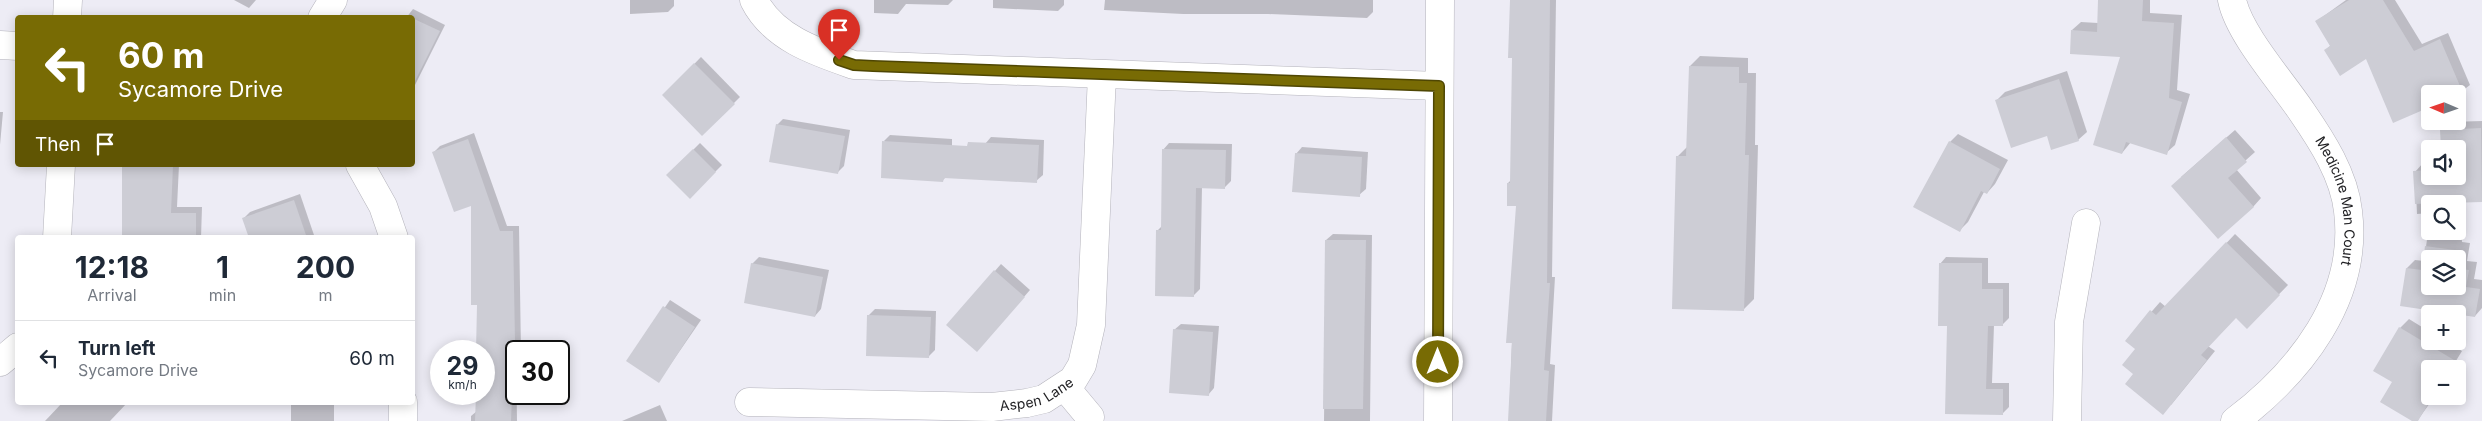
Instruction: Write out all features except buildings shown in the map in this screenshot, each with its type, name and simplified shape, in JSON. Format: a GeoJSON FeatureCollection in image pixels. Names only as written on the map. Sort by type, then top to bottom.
{"type":"FeatureCollection","features":[{"type":"Feature","properties":{"kind":"street"},"geometry":{"type":"LineString","coordinates":[[67,15],[68,0]]}},
{"type":"Feature","properties":{"kind":"street"},"geometry":{"type":"LineString","coordinates":[[324,15],[333,0]]}},
{"type":"Feature","properties":{"kind":"street"},"geometry":{"type":"LineString","coordinates":[[754,0],[758,8],[774,26],[810,50],[854,65],[1439,86]]}},
{"type":"Feature","properties":{"kind":"street"},"geometry":{"type":"LineString","coordinates":[[1438,421],[1440,0]]}},
{"type":"Feature","properties":{"kind":"street","name":"Medicine Man Court"},"geometry":{"type":"LineString","coordinates":[[2232,0],[2250,37],[2304,114],[2328,154],[2341,182],[2346,201],[2349,235],[2344,273],[2326,321],[2315,341],[2288,374],[2258,404],[2234,421]]}},
{"type":"Feature","properties":{"kind":"street"},"geometry":{"type":"LineString","coordinates":[[0,45],[15,46]]}},
{"type":"Feature","properties":{"kind":"street","name":"Aspen Lane"},"geometry":{"type":"LineString","coordinates":[[749,402],[992,407],[1044,399],[1065,387],[1082,366],[1090,326],[1102,75]]}},
{"type":"Feature","properties":{"kind":"street"},"geometry":{"type":"LineString","coordinates":[[57,235],[61,167]]}},
{"type":"Feature","properties":{"kind":"street"},"geometry":{"type":"LineString","coordinates":[[361,167],[383,206],[393,235]]}},
{"type":"Feature","properties":{"kind":"street"},"geometry":{"type":"LineString","coordinates":[[2067,421],[2069,322],[2086,223]]}},
{"type":"Feature","properties":{"kind":"street"},"geometry":{"type":"LineString","coordinates":[[0,362],[15,350]]}},
{"type":"Feature","properties":{"kind":"street"},"geometry":{"type":"LineString","coordinates":[[1065,387],[1090,417]]}},
{"type":"Feature","properties":{"kind":"street"},"geometry":{"type":"LineString","coordinates":[[403,421],[404,405]]}},
{"type":"Feature","properties":{"kind":"route"},"geometry":{"type":"LineString","coordinates":[[839,60],[854,65],[873,66],[1439,86],[1438,362]]}}]}
